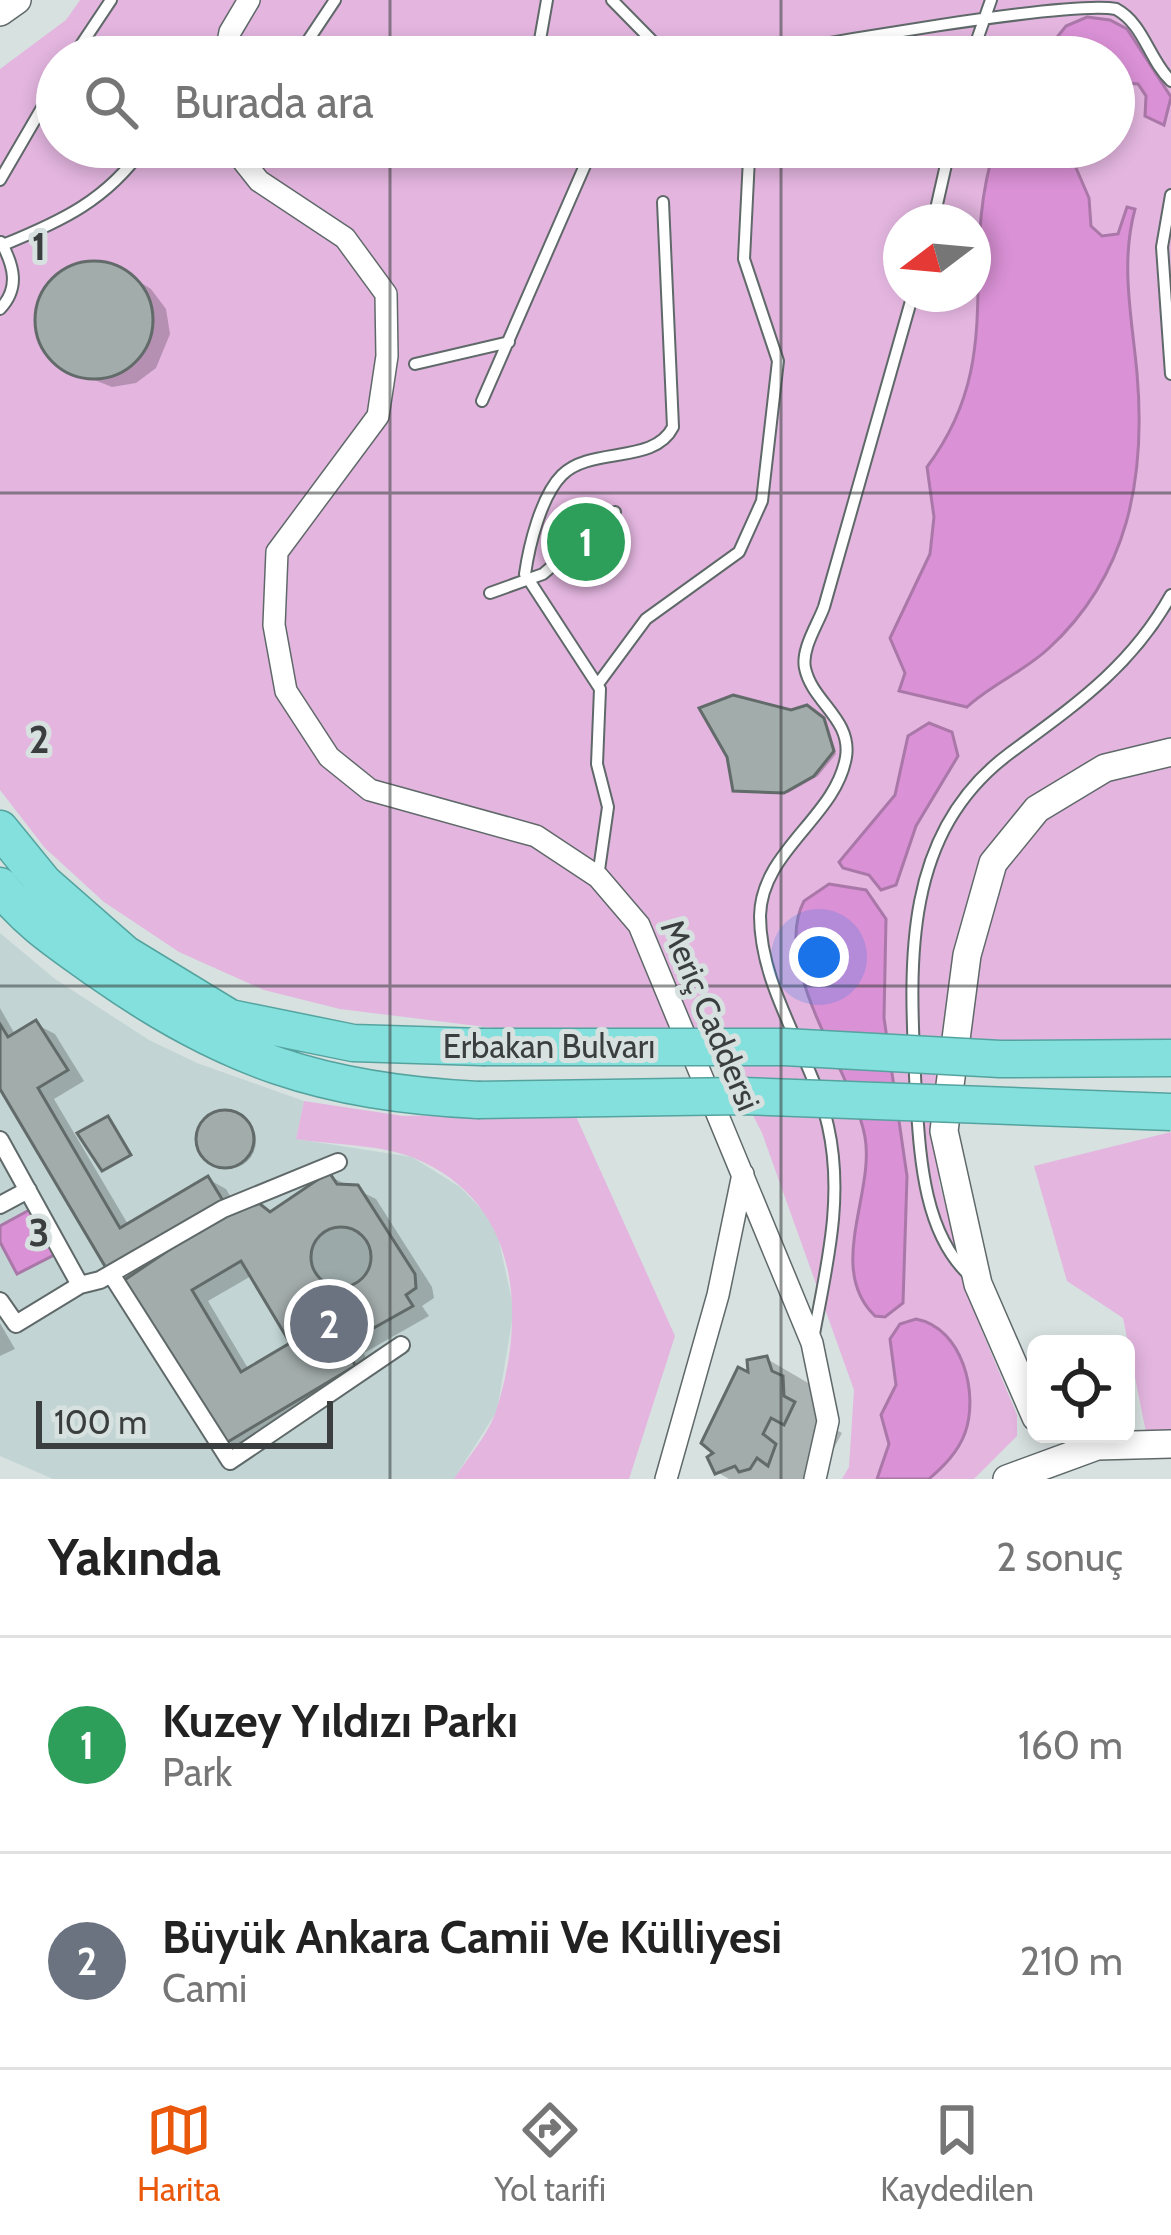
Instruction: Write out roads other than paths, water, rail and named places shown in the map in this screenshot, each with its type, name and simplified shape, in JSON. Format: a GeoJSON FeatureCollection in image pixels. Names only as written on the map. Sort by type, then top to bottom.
{"type":"FeatureCollection","features":[{"type":"Feature","properties":{"kind":"highway","name":"Erbakan Bulvarı"},"geometry":{"type":"LineString","coordinates":[[0,829],[44,883],[125,954],[230,1018],[352,1043],[785,1047],[1000,1058],[1171,1058]]}},
{"type":"Feature","properties":{"kind":"highway","name":"Erbakan Bulvarı"},"geometry":{"type":"LineString","coordinates":[[0,886],[22,916],[160,1013],[286,1072],[386,1095],[478,1100],[742,1096],[1171,1112]]}},
{"type":"Feature","properties":{"kind":"street"},"geometry":{"type":"LineString","coordinates":[[0,12],[17,0]]}},
{"type":"Feature","properties":{"kind":"street"},"geometry":{"type":"LineString","coordinates":[[229,36],[249,0]]}},
{"type":"Feature","properties":{"kind":"street","name":"Meriç Caddersi"},"geometry":{"type":"LineString","coordinates":[[249,168],[259,181],[345,238],[386,294],[387,356],[378,416],[277,552],[274,626],[286,691],[329,757],[370,790],[536,836],[598,877],[639,926],[812,1342],[828,1421],[815,1479]]}},
{"type":"Feature","properties":{"kind":"street"},"geometry":{"type":"LineString","coordinates":[[1027,1397],[978,1283],[944,1131],[967,955],[993,863],[1037,809],[1105,768],[1171,752]]}},
{"type":"Feature","properties":{"kind":"street"},"geometry":{"type":"LineString","coordinates":[[0,1140],[80,1285]]}},
{"type":"Feature","properties":{"kind":"street"},"geometry":{"type":"LineString","coordinates":[[0,1301],[16,1324],[223,1208],[338,1162]]}},
{"type":"Feature","properties":{"kind":"street"},"geometry":{"type":"LineString","coordinates":[[666,1479],[718,1295],[742,1174]]}},
{"type":"Feature","properties":{"kind":"street"},"geometry":{"type":"LineString","coordinates":[[0,1204],[28,1190]]}},
{"type":"Feature","properties":{"kind":"street"},"geometry":{"type":"LineString","coordinates":[[111,1274],[230,1461],[401,1345]]}},
{"type":"Feature","properties":{"kind":"street"},"geometry":{"type":"LineString","coordinates":[[1007,1479],[1048,1446],[1171,1444]]}},
{"type":"Feature","properties":{"kind":"lane"},"geometry":{"type":"LineString","coordinates":[[87,36],[111,0]]}},
{"type":"Feature","properties":{"kind":"lane"},"geometry":{"type":"LineString","coordinates":[[311,36],[335,0]]}},
{"type":"Feature","properties":{"kind":"lane"},"geometry":{"type":"LineString","coordinates":[[541,36],[547,0]]}},
{"type":"Feature","properties":{"kind":"lane"},"geometry":{"type":"LineString","coordinates":[[612,0],[647,36]]}},
{"type":"Feature","properties":{"kind":"lane"},"geometry":{"type":"LineString","coordinates":[[977,36],[991,0]]}},
{"type":"Feature","properties":{"kind":"lane"},"geometry":{"type":"LineString","coordinates":[[870,36],[1099,2],[1136,25],[1157,68],[1171,81]]}},
{"type":"Feature","properties":{"kind":"lane"},"geometry":{"type":"LineString","coordinates":[[0,180],[36,118]]}},
{"type":"Feature","properties":{"kind":"lane"},"geometry":{"type":"LineString","coordinates":[[0,309],[14,289],[13,266],[1,243],[89,207],[129,168]]}},
{"type":"Feature","properties":{"kind":"lane"},"geometry":{"type":"LineString","coordinates":[[482,400],[584,168]]}},
{"type":"Feature","properties":{"kind":"lane"},"geometry":{"type":"LineString","coordinates":[[598,684],[646,619],[739,552],[762,501],[778,361],[744,259],[752,168]]}},
{"type":"Feature","properties":{"kind":"lane"},"geometry":{"type":"LineString","coordinates":[[937,204],[945,168]]}},
{"type":"Feature","properties":{"kind":"lane"},"geometry":{"type":"LineString","coordinates":[[1171,195],[1162,247],[1171,374]]}},
{"type":"Feature","properties":{"kind":"lane"},"geometry":{"type":"LineString","coordinates":[[598,877],[608,807],[597,764],[598,684],[527,582],[527,559],[560,476],[578,464],[660,445],[673,428],[663,202]]}},
{"type":"Feature","properties":{"kind":"lane"},"geometry":{"type":"LineString","coordinates":[[812,1342],[836,1212],[834,1168],[827,1123],[770,971],[760,916],[766,888],[781,858],[836,785],[845,760],[842,726],[805,667],[807,650],[824,607],[909,312]]}},
{"type":"Feature","properties":{"kind":"lane"},"geometry":{"type":"LineString","coordinates":[[415,364],[509,342]]}},
{"type":"Feature","properties":{"kind":"lane"},"geometry":{"type":"LineString","coordinates":[[490,593],[527,582],[585,542],[615,512]]}},
{"type":"Feature","properties":{"kind":"lane"},"geometry":{"type":"LineString","coordinates":[[978,1283],[948,1255],[927,1193],[918,1126],[912,928],[930,854],[951,813],[1005,757],[1118,671],[1171,595]]}},
{"type":"Feature","properties":{"kind":"place","name":"Kuzey Yıldızı Parkı"},"geometry":{"type":"Point","coordinates":[586,542]}},
{"type":"Feature","properties":{"kind":"place","name":"Büyük Ankara Camii Ve Külliyesi"},"geometry":{"type":"Point","coordinates":[329,1324]}}]}
